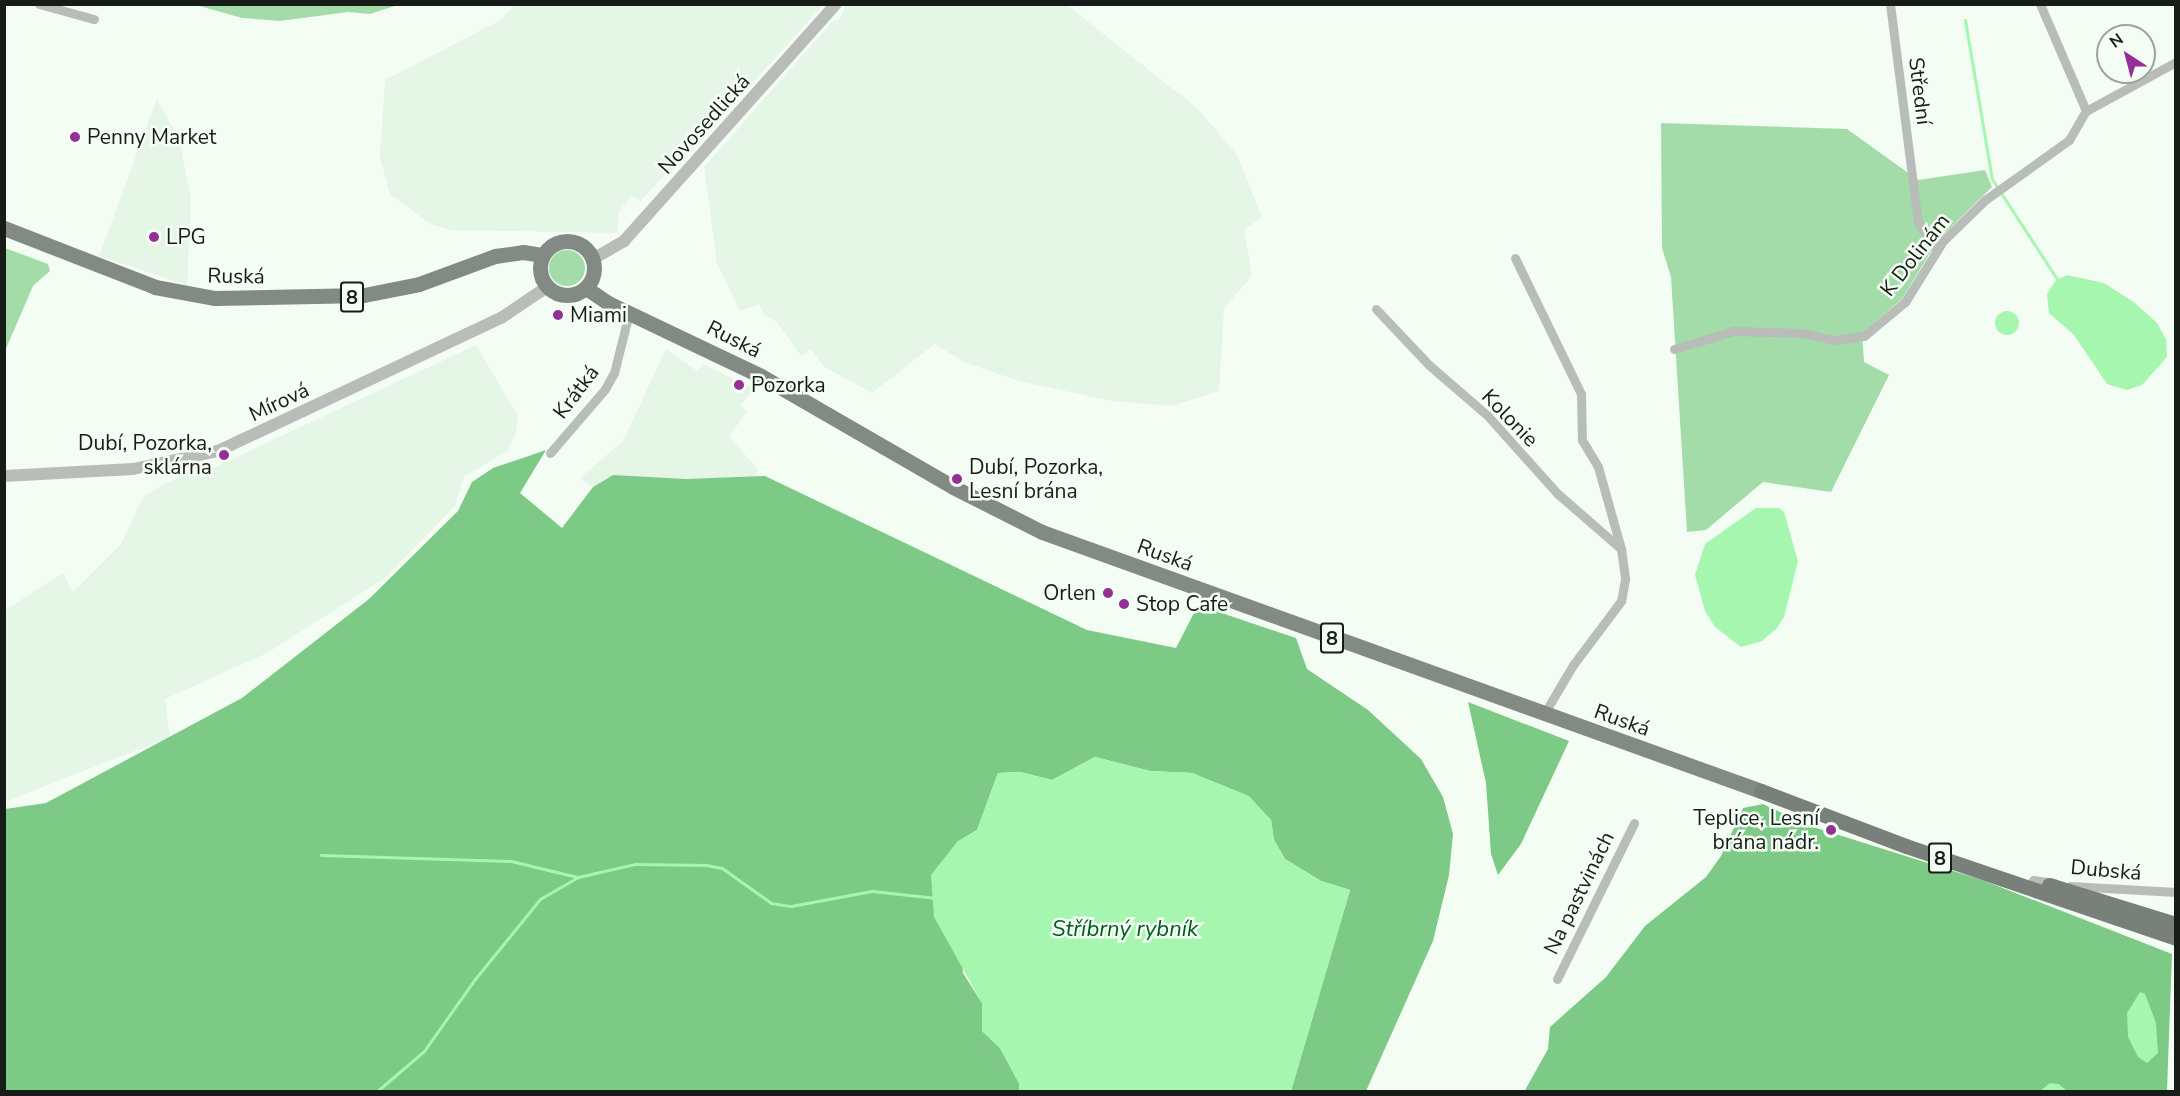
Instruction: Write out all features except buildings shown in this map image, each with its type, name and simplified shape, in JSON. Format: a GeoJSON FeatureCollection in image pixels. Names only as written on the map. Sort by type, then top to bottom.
{"type":"FeatureCollection","features":[{"type":"Feature","properties":{"kind":"highway","name":"8"},"geometry":{"type":"LineString","coordinates":[[1761,791],[2175,924]]}},
{"type":"Feature","properties":{"kind":"highway","name":"8"},"geometry":{"type":"LineString","coordinates":[[1761,791],[1885,839],[2175,938]]}},
{"type":"Feature","properties":{"kind":"main road","name":"Ruská"},"geometry":{"type":"LineString","coordinates":[[4,228],[155,287],[215,298],[364,295],[403,288],[505,254],[528,252],[543,255]]}},
{"type":"Feature","properties":{"kind":"main road"},"geometry":{"type":"LineString","coordinates":[[565,241],[582,245],[593,259],[594,274],[586,288],[564,296],[547,287],[540,270],[543,255],[565,241]]}},
{"type":"Feature","properties":{"kind":"main road","name":"Ruská"},"geometry":{"type":"LineString","coordinates":[[586,288],[629,313],[761,376],[925,471],[1032,527],[1761,791]]}},
{"type":"Feature","properties":{"kind":"street"},"geometry":{"type":"LineString","coordinates":[[39,4],[94,19]]}},
{"type":"Feature","properties":{"kind":"street"},"geometry":{"type":"LineString","coordinates":[[80,15],[82,4]]}},
{"type":"Feature","properties":{"kind":"street","name":"Novosedlická"},"geometry":{"type":"LineString","coordinates":[[593,259],[624,241],[836,4]]}},
{"type":"Feature","properties":{"kind":"street","name":"Střední"},"geometry":{"type":"LineString","coordinates":[[1890,4],[1918,222],[1937,250]]}},
{"type":"Feature","properties":{"kind":"street"},"geometry":{"type":"LineString","coordinates":[[2040,4],[2086,111],[2175,62]]}},
{"type":"Feature","properties":{"kind":"street","name":"K Dolinám"},"geometry":{"type":"LineString","coordinates":[[1674,349],[1713,334],[1734,331],[1802,333],[1835,340],[1864,336],[1905,302],[1937,250],[1985,200],[2069,140],[2086,111]]}},
{"type":"Feature","properties":{"kind":"street"},"geometry":{"type":"LineString","coordinates":[[1515,258],[1581,394],[1582,440],[1598,467],[1621,549],[1625,579],[1621,601],[1574,665],[1544,714]]}},
{"type":"Feature","properties":{"kind":"street","name":"Mírová"},"geometry":{"type":"LineString","coordinates":[[4,476],[133,469],[218,451],[501,318],[547,287]]}},
{"type":"Feature","properties":{"kind":"street","name":"Kolonie"},"geometry":{"type":"LineString","coordinates":[[1376,309],[1429,365],[1487,415],[1558,494],[1621,549]]}},
{"type":"Feature","properties":{"kind":"street","name":"Krátká"},"geometry":{"type":"LineString","coordinates":[[550,453],[605,389],[614,373],[629,313]]}},
{"type":"Feature","properties":{"kind":"street","name":"Na pastvinách"},"geometry":{"type":"LineString","coordinates":[[1557,979],[1634,823]]}},
{"type":"Feature","properties":{"kind":"street","name":"Dubská"},"geometry":{"type":"LineString","coordinates":[[2033,880],[2175,892]]}},
{"type":"Feature","properties":{"kind":"shaded area"},"geometry":{"type":"Polygon","coordinates":[[[398,4],[370,14],[348,12],[280,21],[242,18],[196,5],[398,4]]]}},
{"type":"Feature","properties":{"kind":"shaded area"},"geometry":{"type":"Polygon","coordinates":[[[515,5],[823,5],[675,169],[668,171],[640,202],[633,196],[623,206],[619,211],[617,233],[450,230],[430,224],[390,194],[380,157],[385,80],[501,20],[515,5]]]}},
{"type":"Feature","properties":{"kind":"shaded area"},"geometry":{"type":"Polygon","coordinates":[[[846,5],[1067,5],[1197,108],[1237,155],[1262,217],[1244,230],[1252,276],[1224,308],[1219,391],[1171,406],[1112,401],[1019,381],[964,362],[935,344],[872,393],[823,366],[811,349],[801,356],[776,321],[763,314],[759,304],[740,311],[717,263],[704,167],[832,22],[839,20],[846,5]]]}},
{"type":"Feature","properties":{"kind":"shaded area"},"geometry":{"type":"Polygon","coordinates":[[[157,99],[179,139],[191,200],[187,285],[99,256],[157,99]]]}},
{"type":"Feature","properties":{"kind":"shaded area"},"geometry":{"type":"Polygon","coordinates":[[[1661,123],[1847,129],[1918,180],[1985,170],[1992,187],[1938,240],[1902,299],[1862,333],[1864,362],[1889,375],[1831,492],[1763,482],[1706,530],[1687,532],[1671,277],[1662,248],[1661,123]]]}},
{"type":"Feature","properties":{"kind":"shaded area"},"geometry":{"type":"Polygon","coordinates":[[[5,248],[48,264],[50,271],[33,286],[5,351],[5,248]]]}},
{"type":"Feature","properties":{"kind":"shaded area"},"geometry":{"type":"Polygon","coordinates":[[[567,250],[579,256],[585,268],[579,280],[567,286],[555,280],[549,268],[555,256],[567,250]]]}},
{"type":"Feature","properties":{"kind":"shaded area"},"geometry":{"type":"Polygon","coordinates":[[[476,345],[518,416],[516,432],[508,450],[464,477],[455,506],[385,578],[267,653],[165,699],[170,737],[5,802],[5,610],[63,573],[73,592],[121,544],[142,499],[157,488],[210,463],[213,468],[476,345]]]}},
{"type":"Feature","properties":{"kind":"shaded area"},"geometry":{"type":"Polygon","coordinates":[[[666,349],[697,371],[703,364],[755,389],[740,405],[747,411],[729,437],[758,469],[755,477],[686,479],[613,475],[593,487],[580,478],[623,441],[666,349]]]}},
{"type":"Feature","properties":{"kind":"shaded area"},"geometry":{"type":"Polygon","coordinates":[[[546,450],[520,493],[562,528],[593,487],[613,475],[686,479],[765,476],[1087,630],[1176,648],[1198,605],[1296,638],[1307,669],[1368,710],[1421,759],[1443,797],[1453,834],[1449,875],[1433,941],[1366,1091],[1291,1091],[1350,890],[1321,881],[1285,859],[1274,840],[1271,820],[1248,796],[1192,773],[1150,771],[1095,757],[1052,780],[1020,772],[998,773],[977,830],[957,842],[963,973],[982,1003],[982,1031],[1000,1048],[1019,1083],[1019,1091],[5,1092],[5,809],[46,803],[242,698],[369,599],[458,511],[472,482],[493,468],[546,450]]]}},
{"type":"Feature","properties":{"kind":"shaded area"},"geometry":{"type":"Polygon","coordinates":[[[1468,702],[1569,741],[1521,844],[1498,875],[1491,854],[1486,783],[1468,702]]]}},
{"type":"Feature","properties":{"kind":"shaded area"},"geometry":{"type":"Polygon","coordinates":[[[1763,804],[1807,825],[1985,881],[2172,954],[2167,1091],[2067,1091],[2058,1084],[2040,1092],[1524,1092],[1548,1049],[1550,1027],[1606,977],[1645,926],[1706,877],[1721,856],[1743,808],[1763,804]]]}},
{"type":"Feature","properties":{"kind":"water"},"geometry":{"type":"Polygon","coordinates":[[[2067,275],[2104,283],[2135,303],[2157,323],[2166,339],[2167,357],[2142,385],[2127,390],[2107,384],[2074,335],[2049,313],[2047,294],[2056,280],[2067,275]]]}},
{"type":"Feature","properties":{"kind":"water"},"geometry":{"type":"Polygon","coordinates":[[[2007,311],[2015,315],[2019,323],[2015,331],[2007,335],[1999,331],[1995,323],[1999,315],[2007,311]]]}},
{"type":"Feature","properties":{"kind":"water"},"geometry":{"type":"Polygon","coordinates":[[[1756,508],[1779,508],[1784,512],[1798,561],[1784,617],[1777,628],[1762,641],[1741,647],[1715,627],[1705,611],[1695,575],[1705,544],[1756,508]]]}},
{"type":"Feature","properties":{"kind":"water","name":"Stříbrný rybník"},"geometry":{"type":"Polygon","coordinates":[[[1095,757],[1150,771],[1192,773],[1249,796],[1271,820],[1274,840],[1285,859],[1321,881],[1350,890],[1291,1091],[1019,1091],[1019,1083],[1000,1048],[982,1031],[982,1003],[934,917],[931,875],[957,842],[977,830],[998,773],[1020,772],[1052,780],[1095,757]]]}},
{"type":"Feature","properties":{"kind":"water"},"geometry":{"type":"Polygon","coordinates":[[[2140,992],[2145,994],[2156,1023],[2158,1053],[2147,1063],[2138,1057],[2128,1037],[2127,1013],[2140,992]]]}},
{"type":"Feature","properties":{"kind":"water"},"geometry":{"type":"Polygon","coordinates":[[[2050,1083],[2058,1084],[2067,1091],[2040,1091],[2050,1083]]]}},
{"type":"Feature","properties":{"kind":"waterway"},"geometry":{"type":"LineString","coordinates":[[1965,20],[1992,179],[2057,279]]}},
{"type":"Feature","properties":{"kind":"waterway"},"geometry":{"type":"LineString","coordinates":[[321,855],[511,861],[577,877]]}},
{"type":"Feature","properties":{"kind":"waterway"},"geometry":{"type":"LineString","coordinates":[[376,1092],[424,1051],[475,979],[540,899],[578,877],[635,864],[706,865],[722,868],[771,903],[791,906],[872,891],[937,898]]}},
{"type":"Feature","properties":{"kind":"place","name":"Penny Market"},"geometry":{"type":"Point","coordinates":[75,137]}},
{"type":"Feature","properties":{"kind":"place","name":"LPG"},"geometry":{"type":"Point","coordinates":[154,237]}},
{"type":"Feature","properties":{"kind":"place","name":"Miami"},"geometry":{"type":"Point","coordinates":[558,315]}},
{"type":"Feature","properties":{"kind":"place","name":"Pozorka"},"geometry":{"type":"Point","coordinates":[739,385]}},
{"type":"Feature","properties":{"kind":"place","name":"Dubí, Pozorka, sklárna"},"geometry":{"type":"Point","coordinates":[224,455]}},
{"type":"Feature","properties":{"kind":"place","name":"Dubí, Pozorka, Lesní brána"},"geometry":{"type":"Point","coordinates":[957,479]}},
{"type":"Feature","properties":{"kind":"place","name":"Orlen"},"geometry":{"type":"Point","coordinates":[1108,593]}},
{"type":"Feature","properties":{"kind":"place","name":"Stop Cafe"},"geometry":{"type":"Point","coordinates":[1124,604]}},
{"type":"Feature","properties":{"kind":"place","name":"Teplice, Lesní brána nádr."},"geometry":{"type":"Point","coordinates":[1831,830]}}]}
